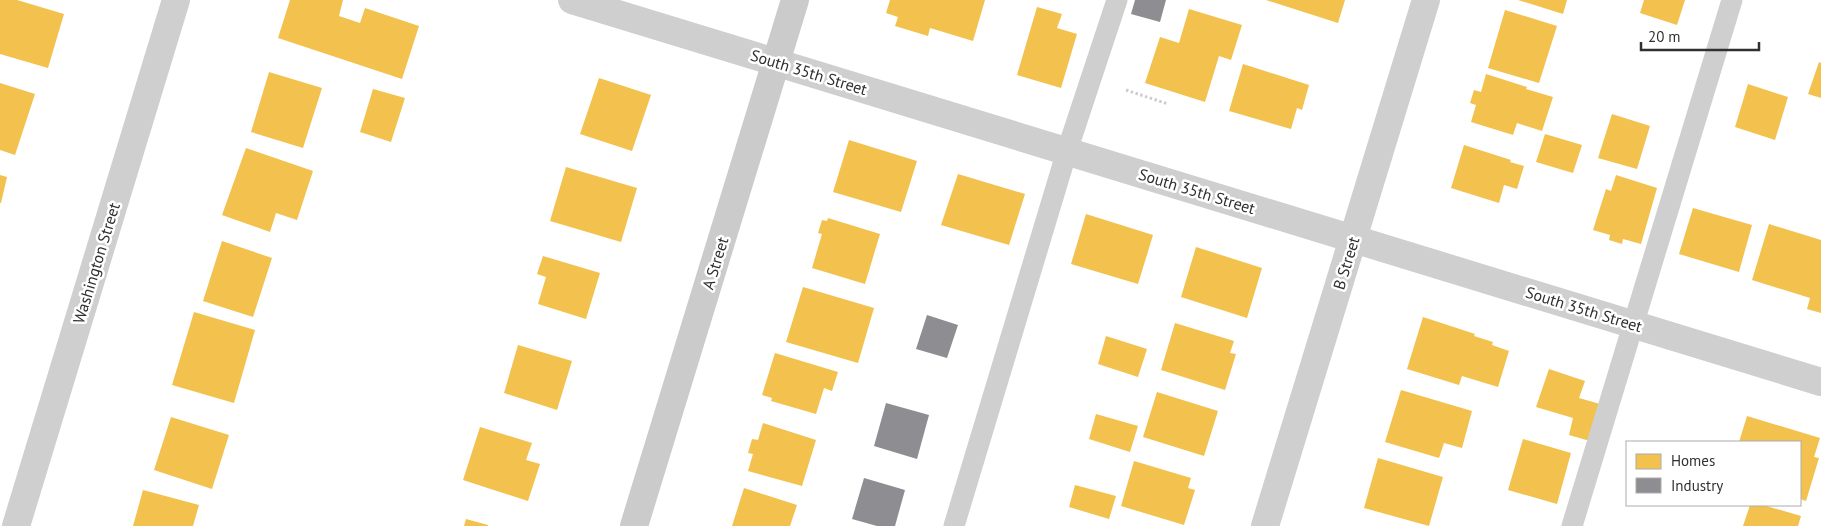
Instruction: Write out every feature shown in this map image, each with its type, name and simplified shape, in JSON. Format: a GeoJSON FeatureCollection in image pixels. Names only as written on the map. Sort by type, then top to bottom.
{"type":"FeatureCollection","features":[{"type":"Feature","properties":{"kind":"main road","name":"A Street"},"geometry":{"type":"LineString","coordinates":[[634,526],[795,0]]}},
{"type":"Feature","properties":{"kind":"street","name":"Washington Street"},"geometry":{"type":"LineString","coordinates":[[16,526],[176,0]]}},
{"type":"Feature","properties":{"kind":"street","name":"South 35th Street"},"geometry":{"type":"LineString","coordinates":[[572,0],[1821,382]]}},
{"type":"Feature","properties":{"kind":"street","name":"B Street"},"geometry":{"type":"LineString","coordinates":[[1265,526],[1426,0]]}},
{"type":"Feature","properties":{"kind":"lane"},"geometry":{"type":"LineString","coordinates":[[954,526],[1067,151],[1117,0]]}},
{"type":"Feature","properties":{"kind":"lane"},"geometry":{"type":"LineString","coordinates":[[1572,526],[1732,0]]}},
{"type":"Feature","properties":{"kind":"path"},"geometry":{"type":"LineString","coordinates":[[1126,90],[1168,104]]}},
{"type":"Feature","properties":{"kind":"building: Homes"},"geometry":{"type":"Polygon","coordinates":[[[0,0],[17,0],[64,14],[48,68],[0,54],[0,0]]]}},
{"type":"Feature","properties":{"kind":"building: Homes"},"geometry":{"type":"Polygon","coordinates":[[[290,0],[343,0],[339,16],[360,23],[365,8],[419,26],[402,79],[278,38],[290,0]]]}},
{"type":"Feature","properties":{"kind":"building: Homes"},"geometry":{"type":"Polygon","coordinates":[[[890,0],[985,0],[973,41],[930,28],[928,36],[895,26],[898,17],[886,13],[890,0]]]}},
{"type":"Feature","properties":{"kind":"building: Homes"},"geometry":{"type":"Polygon","coordinates":[[[1266,0],[1345,0],[1338,23],[1266,0]]]}},
{"type":"Feature","properties":{"kind":"building: Homes"},"geometry":{"type":"Polygon","coordinates":[[[1518,0],[1567,0],[1563,14],[1518,0]]]}},
{"type":"Feature","properties":{"kind":"building: Homes"},"geometry":{"type":"Polygon","coordinates":[[[1644,0],[1685,0],[1677,25],[1640,13],[1644,0]]]}},
{"type":"Feature","properties":{"kind":"building: Homes"},"geometry":{"type":"Polygon","coordinates":[[[1037,7],[1062,14],[1057,28],[1077,34],[1061,88],[1017,75],[1037,7]]]}},
{"type":"Feature","properties":{"kind":"building: Homes"},"geometry":{"type":"Polygon","coordinates":[[[1189,9],[1242,25],[1231,60],[1219,56],[1205,102],[1145,83],[1160,37],[1179,43],[1189,9]]]}},
{"type":"Feature","properties":{"kind":"building: Homes"},"geometry":{"type":"Polygon","coordinates":[[[1505,10],[1557,26],[1539,83],[1488,68],[1505,10]]]}},
{"type":"Feature","properties":{"kind":"building: Homes"},"geometry":{"type":"Polygon","coordinates":[[[1819,62],[1821,63],[1821,98],[1808,94],[1819,62]]]}},
{"type":"Feature","properties":{"kind":"building: Homes"},"geometry":{"type":"Polygon","coordinates":[[[1243,64],[1309,85],[1302,110],[1297,108],[1291,129],[1229,111],[1243,64]]]}},
{"type":"Feature","properties":{"kind":"building: Homes"},"geometry":{"type":"Polygon","coordinates":[[[269,72],[322,88],[303,148],[251,132],[269,72]]]}},
{"type":"Feature","properties":{"kind":"building: Homes"},"geometry":{"type":"Polygon","coordinates":[[[1486,74],[1553,97],[1542,131],[1517,123],[1513,135],[1471,122],[1476,105],[1470,103],[1474,90],[1481,92],[1486,74]]]}},
{"type":"Feature","properties":{"kind":"building: Homes"},"geometry":{"type":"Polygon","coordinates":[[[599,78],[651,95],[632,151],[580,134],[599,78]]]}},
{"type":"Feature","properties":{"kind":"building: Homes"},"geometry":{"type":"Polygon","coordinates":[[[0,83],[35,94],[15,155],[0,150],[0,83]]]}},
{"type":"Feature","properties":{"kind":"building: Homes"},"geometry":{"type":"Polygon","coordinates":[[[1748,84],[1788,97],[1775,140],[1735,127],[1748,84]]]}},
{"type":"Feature","properties":{"kind":"building: Homes"},"geometry":{"type":"Polygon","coordinates":[[[373,89],[405,98],[391,142],[360,132],[373,89]]]}},
{"type":"Feature","properties":{"kind":"building: Homes"},"geometry":{"type":"Polygon","coordinates":[[[1612,114],[1650,126],[1637,169],[1598,158],[1612,114]]]}},
{"type":"Feature","properties":{"kind":"building: Homes"},"geometry":{"type":"Polygon","coordinates":[[[1545,134],[1582,145],[1573,173],[1536,162],[1545,134]]]}},
{"type":"Feature","properties":{"kind":"building: Homes"},"geometry":{"type":"Polygon","coordinates":[[[849,140],[917,161],[901,212],[833,192],[849,140]]]}},
{"type":"Feature","properties":{"kind":"building: Homes"},"geometry":{"type":"Polygon","coordinates":[[[1464,145],[1524,166],[1517,189],[1504,185],[1499,203],[1451,188],[1464,145]]]}},
{"type":"Feature","properties":{"kind":"building: Homes"},"geometry":{"type":"Polygon","coordinates":[[[246,148],[313,171],[297,220],[276,213],[270,232],[222,215],[246,148]]]}},
{"type":"Feature","properties":{"kind":"building: Homes"},"geometry":{"type":"Polygon","coordinates":[[[566,167],[637,188],[621,242],[550,221],[566,167]]]}},
{"type":"Feature","properties":{"kind":"building: Homes"},"geometry":{"type":"Polygon","coordinates":[[[958,174],[1025,194],[1009,245],[941,225],[958,174]]]}},
{"type":"Feature","properties":{"kind":"building: Homes"},"geometry":{"type":"Polygon","coordinates":[[[0,175],[7,177],[1,203],[0,203],[0,175]]]}},
{"type":"Feature","properties":{"kind":"building: Homes"},"geometry":{"type":"Polygon","coordinates":[[[1616,175],[1657,188],[1641,244],[1623,239],[1622,244],[1609,240],[1610,235],[1593,230],[1606,189],[1611,191],[1616,175]]]}},
{"type":"Feature","properties":{"kind":"building: Homes"},"geometry":{"type":"Polygon","coordinates":[[[1693,208],[1752,225],[1739,272],[1679,254],[1693,208]]]}},
{"type":"Feature","properties":{"kind":"building: Homes"},"geometry":{"type":"Polygon","coordinates":[[[1086,214],[1153,235],[1138,284],[1071,264],[1086,214]]]}},
{"type":"Feature","properties":{"kind":"building: Homes"},"geometry":{"type":"Polygon","coordinates":[[[828,218],[880,234],[865,284],[812,268],[822,234],[818,233],[822,220],[827,221],[828,218]]]}},
{"type":"Feature","properties":{"kind":"building: Homes"},"geometry":{"type":"Polygon","coordinates":[[[1769,224],[1821,240],[1821,313],[1807,309],[1810,298],[1752,280],[1769,224]]]}},
{"type":"Feature","properties":{"kind":"building: Homes"},"geometry":{"type":"Polygon","coordinates":[[[222,241],[272,258],[253,317],[203,301],[222,241]]]}},
{"type":"Feature","properties":{"kind":"building: Homes"},"geometry":{"type":"Polygon","coordinates":[[[1196,247],[1262,268],[1247,318],[1181,297],[1196,247]]]}},
{"type":"Feature","properties":{"kind":"building: Homes"},"geometry":{"type":"Polygon","coordinates":[[[543,256],[600,273],[586,319],[538,304],[546,277],[537,274],[543,256]]]}},
{"type":"Feature","properties":{"kind":"building: Homes"},"geometry":{"type":"Polygon","coordinates":[[[803,287],[874,308],[858,363],[786,342],[803,287]]]}},
{"type":"Feature","properties":{"kind":"building: Homes"},"geometry":{"type":"Polygon","coordinates":[[[194,312],[255,330],[234,403],[172,385],[194,312]]]}},
{"type":"Feature","properties":{"kind":"building: Homes"},"geometry":{"type":"Polygon","coordinates":[[[1423,317],[1475,334],[1474,336],[1493,342],[1492,345],[1509,351],[1498,387],[1462,376],[1459,385],[1407,369],[1423,317]]]}},
{"type":"Feature","properties":{"kind":"building: Homes"},"geometry":{"type":"Polygon","coordinates":[[[1175,323],[1234,341],[1230,353],[1236,354],[1225,390],[1161,370],[1175,323]]]}},
{"type":"Feature","properties":{"kind":"building: Homes"},"geometry":{"type":"Polygon","coordinates":[[[1106,336],[1147,349],[1138,377],[1098,364],[1106,336]]]}},
{"type":"Feature","properties":{"kind":"building: Homes"},"geometry":{"type":"Polygon","coordinates":[[[518,345],[572,361],[557,410],[504,393],[518,345]]]}},
{"type":"Feature","properties":{"kind":"building: Homes"},"geometry":{"type":"Polygon","coordinates":[[[775,353],[838,372],[832,391],[824,388],[816,414],[771,401],[772,398],[762,395],[775,353]]]}},
{"type":"Feature","properties":{"kind":"building: Homes"},"geometry":{"type":"Polygon","coordinates":[[[1549,369],[1585,381],[1579,398],[1600,404],[1590,441],[1569,435],[1573,418],[1536,407],[1549,369]]]}},
{"type":"Feature","properties":{"kind":"building: Homes"},"geometry":{"type":"Polygon","coordinates":[[[1401,390],[1472,411],[1462,448],[1444,443],[1439,458],[1385,442],[1401,390]]]}},
{"type":"Feature","properties":{"kind":"building: Homes"},"geometry":{"type":"Polygon","coordinates":[[[1157,392],[1218,411],[1204,456],[1143,437],[1157,392]]]}},
{"type":"Feature","properties":{"kind":"building: Homes"},"geometry":{"type":"Polygon","coordinates":[[[1096,414],[1138,426],[1130,452],[1089,439],[1096,414]]]}},
{"type":"Feature","properties":{"kind":"building: Homes"},"geometry":{"type":"Polygon","coordinates":[[[1747,416],[1820,438],[1814,457],[1819,458],[1806,501],[1801,499],[1801,441],[1739,441],[1747,416]]]}},
{"type":"Feature","properties":{"kind":"building: Homes"},"geometry":{"type":"Polygon","coordinates":[[[171,417],[229,435],[212,489],[154,470],[171,417]]]}},
{"type":"Feature","properties":{"kind":"building: Homes"},"geometry":{"type":"Polygon","coordinates":[[[763,423],[816,440],[802,486],[748,471],[753,454],[748,453],[752,439],[758,440],[763,423]]]}},
{"type":"Feature","properties":{"kind":"building: Homes"},"geometry":{"type":"Polygon","coordinates":[[[480,427],[532,443],[526,460],[540,464],[528,501],[463,480],[480,427]]]}},
{"type":"Feature","properties":{"kind":"building: Homes"},"geometry":{"type":"Polygon","coordinates":[[[1523,439],[1571,453],[1557,504],[1508,490],[1523,439]]]}},
{"type":"Feature","properties":{"kind":"building: Homes"},"geometry":{"type":"Polygon","coordinates":[[[1378,458],[1443,477],[1429,526],[1364,508],[1378,458]]]}},
{"type":"Feature","properties":{"kind":"building: Homes"},"geometry":{"type":"Polygon","coordinates":[[[1134,461],[1191,478],[1188,488],[1195,490],[1184,525],[1121,506],[1134,461]]]}},
{"type":"Feature","properties":{"kind":"building: Homes"},"geometry":{"type":"Polygon","coordinates":[[[1075,485],[1116,496],[1109,519],[1069,507],[1075,485]]]}},
{"type":"Feature","properties":{"kind":"building: Homes"},"geometry":{"type":"Polygon","coordinates":[[[744,488],[797,505],[790,526],[732,526],[744,488]]]}},
{"type":"Feature","properties":{"kind":"building: Homes"},"geometry":{"type":"Polygon","coordinates":[[[143,490],[199,505],[193,526],[133,526],[143,490]]]}},
{"type":"Feature","properties":{"kind":"building: Homes"},"geometry":{"type":"Polygon","coordinates":[[[1750,506],[1766,506],[1801,516],[1798,526],[1743,526],[1750,506]]]}},
{"type":"Feature","properties":{"kind":"building: Homes"},"geometry":{"type":"Polygon","coordinates":[[[466,519],[488,525],[488,526],[464,526],[466,519]]]}},
{"type":"Feature","properties":{"kind":"building: Industry"},"geometry":{"type":"Polygon","coordinates":[[[1135,0],[1166,0],[1160,22],[1131,14],[1135,0]]]}},
{"type":"Feature","properties":{"kind":"building: Industry"},"geometry":{"type":"Polygon","coordinates":[[[927,315],[958,325],[947,358],[916,349],[927,315]]]}},
{"type":"Feature","properties":{"kind":"building: Industry"},"geometry":{"type":"Polygon","coordinates":[[[886,403],[929,415],[917,459],[874,446],[886,403]]]}},
{"type":"Feature","properties":{"kind":"building: Industry"},"geometry":{"type":"Polygon","coordinates":[[[864,478],[905,490],[895,526],[877,526],[852,519],[864,478]]]}}]}
